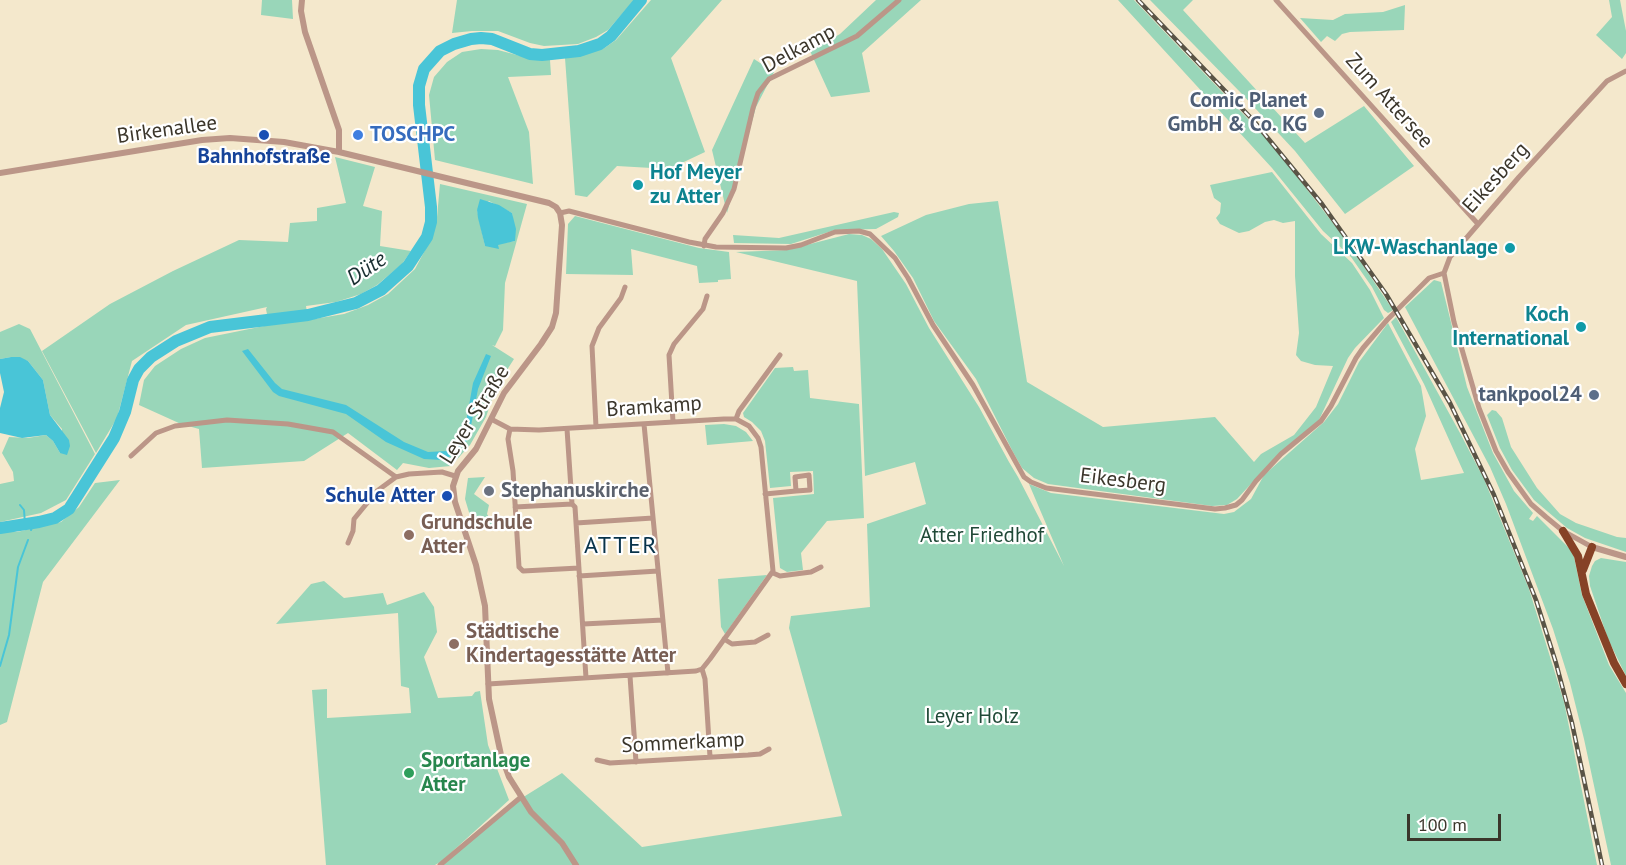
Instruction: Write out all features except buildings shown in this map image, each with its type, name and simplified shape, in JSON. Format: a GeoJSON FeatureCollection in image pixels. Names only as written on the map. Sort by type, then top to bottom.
{"type":"FeatureCollection","features":[{"type":"Feature","properties":{"kind":"highway"},"geometry":{"type":"LineString","coordinates":[[1563,531],[1578,556],[1586,594],[1614,663],[1626,684]]}},
{"type":"Feature","properties":{"kind":"highway"},"geometry":{"type":"LineString","coordinates":[[1582,573],[1592,547]]}},
{"type":"Feature","properties":{"kind":"street"},"geometry":{"type":"LineString","coordinates":[[302,0],[301,11],[305,32],[339,130],[339,152],[549,203],[560,213]]}},
{"type":"Feature","properties":{"kind":"street","name":"Delkamp"},"geometry":{"type":"LineString","coordinates":[[704,246],[705,239],[723,213],[734,189],[753,108],[764,86],[775,76],[857,36],[899,0]]}},
{"type":"Feature","properties":{"kind":"street","name":"Zum Attersee"},"geometry":{"type":"LineString","coordinates":[[1276,0],[1478,224]]}},
{"type":"Feature","properties":{"kind":"street","name":"Eikesberg"},"geometry":{"type":"LineString","coordinates":[[560,213],[569,211],[704,246],[786,248],[835,232],[859,231],[870,234],[895,258],[908,278],[933,325],[973,385],[1024,477],[1046,488],[1215,509],[1231,507],[1242,500],[1281,454],[1322,420],[1356,358],[1387,320],[1429,278],[1444,273],[1450,257],[1478,224],[1607,81],[1626,71]]}},
{"type":"Feature","properties":{"kind":"street","name":"Birkenallee"},"geometry":{"type":"LineString","coordinates":[[0,173],[216,138],[284,142],[339,152]]}},
{"type":"Feature","properties":{"kind":"street","name":"Leyer Straße"},"geometry":{"type":"LineString","coordinates":[[560,213],[562,225],[556,313],[552,327],[504,393],[476,449],[455,476],[453,486],[455,502],[476,565],[485,606],[488,684],[501,755],[509,777],[531,812],[562,843],[576,865]]}},
{"type":"Feature","properties":{"kind":"street"},"geometry":{"type":"LineString","coordinates":[[1444,273],[1454,322],[1483,418],[1496,451],[1518,488],[1531,504],[1563,531],[1592,547],[1626,557]]}},
{"type":"Feature","properties":{"kind":"street"},"geometry":{"type":"LineString","coordinates":[[596,427],[592,346],[599,328],[621,298],[625,287]]}},
{"type":"Feature","properties":{"kind":"street"},"geometry":{"type":"LineString","coordinates":[[673,422],[669,355],[674,344],[703,309],[707,296]]}},
{"type":"Feature","properties":{"kind":"street"},"geometry":{"type":"LineString","coordinates":[[488,684],[630,676],[702,669],[773,573],[761,447],[758,438],[749,426],[736,419],[739,411],[780,355]]}},
{"type":"Feature","properties":{"kind":"street","name":"Bramkamp"},"geometry":{"type":"LineString","coordinates":[[490,419],[510,429],[567,429],[736,419]]}},
{"type":"Feature","properties":{"kind":"street"},"geometry":{"type":"LineString","coordinates":[[131,456],[156,433],[175,426],[227,420],[288,424],[333,432],[396,477]]}},
{"type":"Feature","properties":{"kind":"street"},"geometry":{"type":"LineString","coordinates":[[644,424],[668,673]]}},
{"type":"Feature","properties":{"kind":"street"},"geometry":{"type":"LineString","coordinates":[[510,429],[508,439],[513,471],[519,567],[523,571],[579,568]]}},
{"type":"Feature","properties":{"kind":"street"},"geometry":{"type":"LineString","coordinates":[[567,429],[572,504],[575,507],[586,678]]}},
{"type":"Feature","properties":{"kind":"street"},"geometry":{"type":"LineString","coordinates":[[348,543],[353,531],[354,519],[377,491],[396,477],[442,472],[455,476]]}},
{"type":"Feature","properties":{"kind":"street"},"geometry":{"type":"LineString","coordinates":[[765,495],[810,490],[809,476],[795,477],[796,491]]}},
{"type":"Feature","properties":{"kind":"street"},"geometry":{"type":"LineString","coordinates":[[515,507],[572,504]]}},
{"type":"Feature","properties":{"kind":"street"},"geometry":{"type":"LineString","coordinates":[[576,523],[653,518]]}},
{"type":"Feature","properties":{"kind":"street"},"geometry":{"type":"LineString","coordinates":[[773,573],[780,576],[811,572],[821,567]]}},
{"type":"Feature","properties":{"kind":"street"},"geometry":{"type":"LineString","coordinates":[[579,576],[658,571]]}},
{"type":"Feature","properties":{"kind":"street"},"geometry":{"type":"LineString","coordinates":[[583,624],[663,620]]}},
{"type":"Feature","properties":{"kind":"street"},"geometry":{"type":"LineString","coordinates":[[724,639],[732,644],[756,642],[768,635]]}},
{"type":"Feature","properties":{"kind":"street"},"geometry":{"type":"LineString","coordinates":[[702,669],[705,679],[710,757]]}},
{"type":"Feature","properties":{"kind":"street"},"geometry":{"type":"LineString","coordinates":[[630,676],[636,762]]}},
{"type":"Feature","properties":{"kind":"street","name":"Sommerkamp"},"geometry":{"type":"LineString","coordinates":[[597,760],[610,763],[636,762],[760,754],[769,749]]}},
{"type":"Feature","properties":{"kind":"street"},"geometry":{"type":"LineString","coordinates":[[440,865],[521,797]]}},
{"type":"Feature","properties":{"kind":"green space"},"geometry":{"type":"Polygon","coordinates":[[[262,0],[292,0],[293,19],[261,15],[262,0]]]}},
{"type":"Feature","properties":{"kind":"green space"},"geometry":{"type":"Polygon","coordinates":[[[457,0],[634,0],[608,30],[596,37],[578,44],[544,46],[498,31],[452,33],[457,0]]]}},
{"type":"Feature","properties":{"kind":"green space"},"geometry":{"type":"Polygon","coordinates":[[[651,0],[722,0],[671,58],[705,152],[669,169],[617,166],[587,197],[575,195],[565,58],[603,49],[616,40],[651,0]]]}},
{"type":"Feature","properties":{"kind":"green space"},"geometry":{"type":"Polygon","coordinates":[[[876,0],[921,0],[862,53],[870,92],[831,97],[810,51],[840,34],[876,0]]]}},
{"type":"Feature","properties":{"kind":"green space"},"geometry":{"type":"Polygon","coordinates":[[[1118,0],[1134,0],[1272,144],[1346,240],[1393,310],[1388,313],[1384,310],[1372,287],[1351,257],[1323,231],[1272,168],[1118,0]]]}},
{"type":"Feature","properties":{"kind":"green space"},"geometry":{"type":"Polygon","coordinates":[[[1150,0],[1193,0],[1183,10],[1305,143],[1364,106],[1414,166],[1345,214],[1295,151],[1150,0]]]}},
{"type":"Feature","properties":{"kind":"green space"},"geometry":{"type":"Polygon","coordinates":[[[1609,0],[1620,0],[1626,31],[1626,53],[1622,59],[1596,35],[1612,17],[1609,0]]]}},
{"type":"Feature","properties":{"kind":"green space"},"geometry":{"type":"Polygon","coordinates":[[[1405,5],[1404,30],[1350,32],[1342,34],[1335,41],[1327,36],[1321,42],[1300,18],[1333,20],[1345,14],[1383,12],[1405,5]]]}},
{"type":"Feature","properties":{"kind":"green space"},"geometry":{"type":"Polygon","coordinates":[[[481,49],[498,50],[532,59],[550,60],[551,75],[508,77],[529,132],[533,184],[435,160],[429,95],[434,77],[447,62],[462,52],[481,49]]]}},
{"type":"Feature","properties":{"kind":"green space"},"geometry":{"type":"Polygon","coordinates":[[[754,59],[774,72],[756,107],[727,213],[712,150],[754,59]]]}},
{"type":"Feature","properties":{"kind":"green space"},"geometry":{"type":"Polygon","coordinates":[[[335,157],[375,167],[363,206],[382,211],[380,246],[411,251],[402,264],[377,285],[361,294],[336,302],[306,306],[308,320],[344,314],[368,305],[388,294],[415,269],[431,239],[437,217],[440,184],[527,204],[505,283],[503,330],[495,346],[492,345],[514,359],[496,387],[486,417],[470,445],[451,466],[429,468],[403,463],[397,470],[348,433],[304,461],[202,468],[199,429],[181,424],[139,405],[144,380],[155,366],[181,349],[205,338],[269,325],[267,307],[186,325],[132,361],[117,418],[96,453],[42,351],[110,304],[173,271],[239,240],[288,242],[290,223],[317,221],[317,208],[346,203],[335,157]],[[489,201],[477,210],[485,246],[515,241],[512,213],[489,201]]]}},
{"type":"Feature","properties":{"kind":"green space"},"geometry":{"type":"Polygon","coordinates":[[[1272,172],[1321,234],[1352,263],[1370,290],[1384,318],[1348,358],[1319,420],[1262,472],[1237,499],[1227,505],[1212,506],[1048,484],[1034,478],[1022,468],[976,379],[934,321],[913,278],[881,236],[926,215],[969,204],[998,201],[1027,382],[1103,427],[1215,417],[1254,462],[1261,454],[1294,435],[1316,407],[1333,366],[1301,361],[1296,355],[1299,333],[1295,276],[1295,221],[1283,223],[1274,220],[1239,233],[1220,224],[1216,218],[1220,213],[1221,203],[1214,198],[1210,185],[1272,172]]]}},
{"type":"Feature","properties":{"kind":"green space"},"geometry":{"type":"Polygon","coordinates":[[[894,212],[899,213],[898,217],[876,229],[835,230],[791,244],[734,243],[733,235],[779,238],[894,212]]]}},
{"type":"Feature","properties":{"kind":"green space"},"geometry":{"type":"Polygon","coordinates":[[[575,216],[699,248],[729,252],[731,279],[699,283],[697,266],[631,249],[633,275],[566,274],[568,224],[575,216]]]}},
{"type":"Feature","properties":{"kind":"green space"},"geometry":{"type":"Polygon","coordinates":[[[849,234],[862,235],[871,239],[882,249],[906,284],[929,328],[979,407],[1064,566],[1029,484],[1051,493],[1224,514],[1234,512],[1251,499],[1264,475],[1324,422],[1338,404],[1359,362],[1388,323],[1421,386],[1426,416],[1415,449],[1421,480],[1464,473],[1424,384],[1391,322],[1396,317],[1484,479],[1529,589],[1564,702],[1597,865],[443,865],[517,801],[562,773],[642,847],[842,816],[789,628],[791,616],[870,607],[867,524],[926,504],[915,462],[865,476],[857,281],[736,252],[787,250],[849,234]]]}},
{"type":"Feature","properties":{"kind":"green space"},"geometry":{"type":"Polygon","coordinates":[[[1434,280],[1441,282],[1467,387],[1493,453],[1514,491],[1533,513],[1529,519],[1533,521],[1537,516],[1570,549],[1574,557],[1582,595],[1609,665],[1626,693],[1626,865],[1611,865],[1570,683],[1553,629],[1506,504],[1490,467],[1405,307],[1434,280]]]}},
{"type":"Feature","properties":{"kind":"green space"},"geometry":{"type":"Polygon","coordinates":[[[19,324],[30,329],[95,454],[66,500],[41,513],[0,522],[0,484],[14,481],[13,472],[2,453],[9,437],[28,438],[46,435],[53,441],[60,453],[62,429],[50,415],[43,380],[28,361],[11,357],[0,359],[0,332],[19,324]]]}},
{"type":"Feature","properties":{"kind":"green space"},"geometry":{"type":"Polygon","coordinates":[[[793,367],[794,371],[808,370],[810,398],[859,404],[864,518],[827,521],[801,553],[803,570],[787,572],[780,568],[773,498],[814,494],[813,471],[790,472],[791,486],[770,488],[765,441],[761,431],[744,417],[743,413],[775,368],[793,367]]]}},
{"type":"Feature","properties":{"kind":"green space"},"geometry":{"type":"Polygon","coordinates":[[[1492,410],[1502,418],[1511,447],[1537,488],[1560,514],[1576,523],[1626,538],[1626,552],[1585,538],[1567,528],[1534,500],[1512,470],[1500,448],[1487,415],[1492,410]]]}},
{"type":"Feature","properties":{"kind":"green space"},"geometry":{"type":"Polygon","coordinates":[[[705,425],[736,426],[746,432],[753,441],[707,445],[705,425]]]}},
{"type":"Feature","properties":{"kind":"green space"},"geometry":{"type":"Polygon","coordinates":[[[485,477],[474,494],[489,505],[487,514],[495,527],[474,529],[465,499],[468,478],[485,477]]]}},
{"type":"Feature","properties":{"kind":"green space"},"geometry":{"type":"Polygon","coordinates":[[[120,480],[43,582],[7,722],[0,725],[0,531],[17,532],[61,522],[79,507],[95,483],[120,480]]]}},
{"type":"Feature","properties":{"kind":"green space"},"geometry":{"type":"Polygon","coordinates":[[[1601,558],[1626,562],[1626,676],[1608,639],[1590,586],[1589,576],[1592,566],[1601,558]]]}},
{"type":"Feature","properties":{"kind":"green space"},"geometry":{"type":"Polygon","coordinates":[[[767,575],[725,634],[721,627],[718,579],[767,575]]]}},
{"type":"Feature","properties":{"kind":"green space","name":"Sportanlage Atter"},"geometry":{"type":"Polygon","coordinates":[[[324,581],[344,598],[383,593],[387,605],[424,592],[434,607],[437,632],[424,657],[438,698],[472,696],[475,692],[480,691],[488,745],[509,800],[435,865],[326,865],[312,690],[327,689],[327,718],[411,713],[409,688],[401,686],[398,613],[276,624],[311,584],[324,581]]]}},
{"type":"Feature","properties":{"kind":"water"},"geometry":{"type":"Polygon","coordinates":[[[480,199],[499,205],[512,213],[516,229],[515,241],[498,245],[499,249],[485,246],[477,210],[480,199]]]}},
{"type":"Feature","properties":{"kind":"water"},"geometry":{"type":"Polygon","coordinates":[[[248,349],[282,389],[346,405],[404,442],[428,452],[447,451],[463,439],[473,383],[486,354],[491,356],[478,389],[466,442],[453,455],[442,460],[424,459],[386,442],[346,414],[279,396],[273,392],[242,351],[248,349]]]}},
{"type":"Feature","properties":{"kind":"water"},"geometry":{"type":"Polygon","coordinates":[[[20,357],[28,361],[43,380],[50,415],[69,440],[67,455],[60,453],[53,441],[46,435],[22,438],[0,433],[0,408],[4,392],[0,359],[20,357]]]}},
{"type":"Feature","properties":{"kind":"waterway","name":"Düte"},"geometry":{"type":"LineString","coordinates":[[0,528],[55,518],[69,509],[114,438],[125,412],[133,380],[139,369],[151,357],[176,341],[210,327],[308,315],[356,303],[381,290],[408,266],[427,237],[431,222],[419,86],[424,69],[440,51],[454,44],[481,38],[492,39],[530,54],[579,51],[600,44],[611,36],[641,0]]}},
{"type":"Feature","properties":{"kind":"waterway"},"geometry":{"type":"LineString","coordinates":[[20,505],[24,510],[25,524]]}},
{"type":"Feature","properties":{"kind":"waterway","name":"Düte"},"geometry":{"type":"LineString","coordinates":[[31,530],[34,523]]}},
{"type":"Feature","properties":{"kind":"waterway"},"geometry":{"type":"LineString","coordinates":[[0,666],[9,635],[18,567],[28,540]]}},
{"type":"Feature","properties":{"kind":"railway"},"geometry":{"type":"LineString","coordinates":[[1138,0],[1253,120],[1322,204],[1386,294],[1450,403],[1494,495],[1536,600],[1572,723],[1602,865]]}},
{"type":"Feature","properties":{"kind":"place","name":"Comic Planet GmbH & Co. KG"},"geometry":{"type":"Point","coordinates":[1319,113]}},
{"type":"Feature","properties":{"kind":"place","name":"Bahnhofstraße"},"geometry":{"type":"Point","coordinates":[264,135]}},
{"type":"Feature","properties":{"kind":"place","name":"TOSCHPC"},"geometry":{"type":"Point","coordinates":[358,135]}},
{"type":"Feature","properties":{"kind":"place","name":"Hof Meyer zu Atter"},"geometry":{"type":"Point","coordinates":[638,185]}},
{"type":"Feature","properties":{"kind":"place","name":"LKW-Waschanlage"},"geometry":{"type":"Point","coordinates":[1510,248]}},
{"type":"Feature","properties":{"kind":"place","name":"Koch International"},"geometry":{"type":"Point","coordinates":[1581,327]}},
{"type":"Feature","properties":{"kind":"place","name":"tankpool24"},"geometry":{"type":"Point","coordinates":[1594,395]}},
{"type":"Feature","properties":{"kind":"place","name":"Stephanuskirche"},"geometry":{"type":"Point","coordinates":[489,491]}},
{"type":"Feature","properties":{"kind":"place","name":"Schule Atter"},"geometry":{"type":"Point","coordinates":[447,496]}},
{"type":"Feature","properties":{"kind":"place","name":"Grundschule Atter"},"geometry":{"type":"Point","coordinates":[409,535]}},
{"type":"Feature","properties":{"kind":"place","name":"Städtische Kindertagesstätte Atter"},"geometry":{"type":"Point","coordinates":[454,644]}},
{"type":"Feature","properties":{"kind":"place","name":"Sportanlage Atter"},"geometry":{"type":"Point","coordinates":[409,773]}},
{"type":"Feature","properties":{"kind":"district","name":"ATTER"},"geometry":{"type":"Point","coordinates":[621,546]}},
{"type":"Feature","properties":{"kind":"park label","name":"Atter Friedhof"},"geometry":{"type":"Point","coordinates":[982,536]}},
{"type":"Feature","properties":{"kind":"park label","name":"Leyer Holz"},"geometry":{"type":"Point","coordinates":[972,717]}}]}
